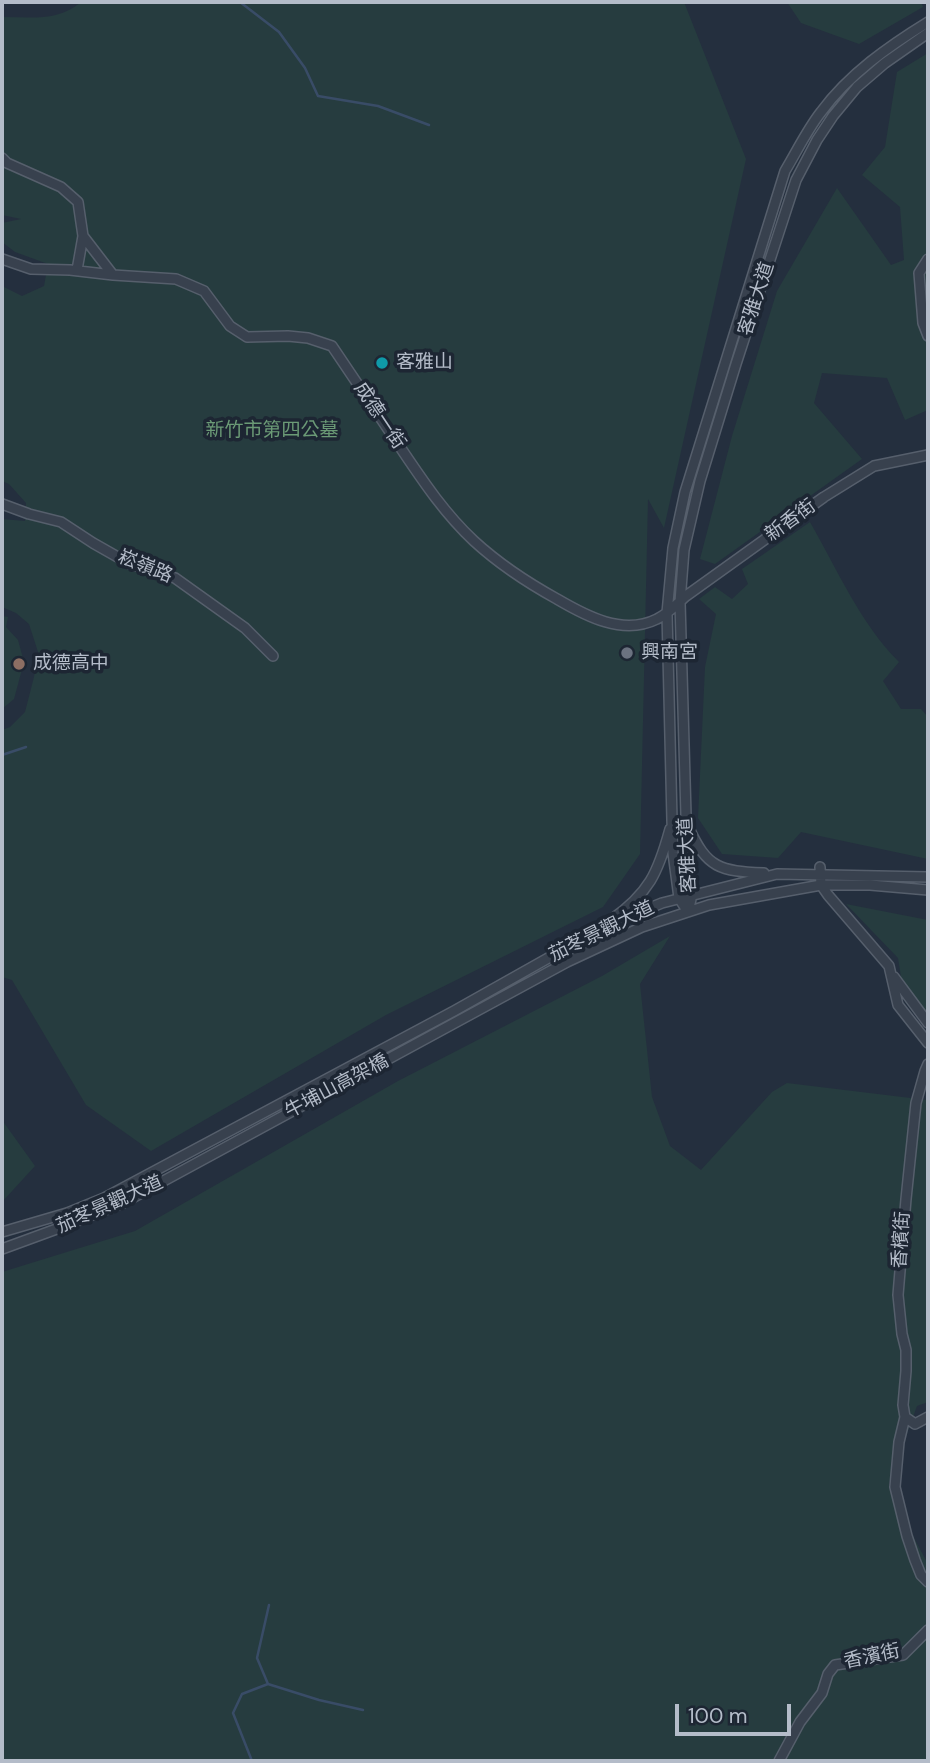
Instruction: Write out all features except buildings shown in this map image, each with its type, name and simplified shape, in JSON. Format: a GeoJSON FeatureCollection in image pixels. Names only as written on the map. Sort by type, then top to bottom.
{"type":"FeatureCollection","features":[{"type":"Feature","properties":{"kind":"street"},"geometry":{"type":"LineString","coordinates":[[854,84],[876,58],[928,22]]}},
{"type":"Feature","properties":{"kind":"street"},"geometry":{"type":"LineString","coordinates":[[854,84],[928,33]]}},
{"type":"Feature","properties":{"kind":"street","name":"客雅大道"},"geometry":{"type":"LineString","coordinates":[[688,912],[692,895],[687,851],[680,602],[684,550],[700,481],[796,180],[854,84]]}},
{"type":"Feature","properties":{"kind":"street","name":"客雅大道"},"geometry":{"type":"LineString","coordinates":[[688,912],[679,898],[673,853],[667,613],[673,548],[685,492],[785,172],[822,111],[854,84]]}},
{"type":"Feature","properties":{"kind":"street"},"geometry":{"type":"LineString","coordinates":[[2,158],[7,163],[61,187],[78,202],[83,236],[76,270]]}},
{"type":"Feature","properties":{"kind":"street"},"geometry":{"type":"LineString","coordinates":[[83,236],[113,275]]}},
{"type":"Feature","properties":{"kind":"street","name":"成德一街"},"geometry":{"type":"LineString","coordinates":[[2,259],[31,269],[176,279],[204,291],[230,327],[247,337],[308,338],[332,346],[438,502],[475,542],[547,594],[597,619],[627,626],[643,624],[667,613]]}},
{"type":"Feature","properties":{"kind":"street"},"geometry":{"type":"LineString","coordinates":[[928,259],[919,273],[923,323],[928,336]]}},
{"type":"Feature","properties":{"kind":"street","name":"新香街"},"geometry":{"type":"LineString","coordinates":[[667,613],[824,497],[874,466],[928,455]]}},
{"type":"Feature","properties":{"kind":"street","name":"崧嶺路"},"geometry":{"type":"LineString","coordinates":[[2,504],[61,522],[130,564],[176,578],[245,628],[273,656]]}},
{"type":"Feature","properties":{"kind":"street"},"geometry":{"type":"LineString","coordinates":[[591,934],[624,911],[652,880],[659,867],[672,820]]}},
{"type":"Feature","properties":{"kind":"street"},"geometry":{"type":"LineString","coordinates":[[686,822],[699,849],[709,861],[723,869],[736,872],[776,874]]}},
{"type":"Feature","properties":{"kind":"street"},"geometry":{"type":"LineString","coordinates":[[820,870],[821,886],[889,966],[899,986],[928,1024]]}},
{"type":"Feature","properties":{"kind":"street","name":"茄苳景觀大道"},"geometry":{"type":"LineString","coordinates":[[454,1011],[591,934],[679,898],[776,874],[820,870],[928,877]]}},
{"type":"Feature","properties":{"kind":"street","name":"茄苳景觀大道"},"geometry":{"type":"LineString","coordinates":[[460,1021],[568,962],[642,927],[709,905],[821,886],[870,884],[928,890]]}},
{"type":"Feature","properties":{"kind":"street"},"geometry":{"type":"LineString","coordinates":[[889,966],[898,1004],[928,1043]]}},
{"type":"Feature","properties":{"kind":"street","name":"牛埔山高架橋"},"geometry":{"type":"LineString","coordinates":[[208,1142],[454,1011]]}},
{"type":"Feature","properties":{"kind":"street","name":"牛埔山高架橋"},"geometry":{"type":"LineString","coordinates":[[215,1154],[460,1021]]}},
{"type":"Feature","properties":{"kind":"street","name":"香檳街"},"geometry":{"type":"LineString","coordinates":[[905,1417],[903,1405],[906,1350],[898,1295],[916,1103],[928,1064]]}},
{"type":"Feature","properties":{"kind":"street","name":"茄苳景觀大道"},"geometry":{"type":"LineString","coordinates":[[2,1232],[68,1213],[104,1198],[208,1142]]}},
{"type":"Feature","properties":{"kind":"street","name":"茄苳景觀大道"},"geometry":{"type":"LineString","coordinates":[[2,1249],[123,1203],[215,1154]]}},
{"type":"Feature","properties":{"kind":"street"},"geometry":{"type":"LineString","coordinates":[[928,1418],[915,1424],[905,1417],[899,1442],[895,1487],[915,1560],[921,1575],[928,1582]]}},
{"type":"Feature","properties":{"kind":"street","name":"香濱街"},"geometry":{"type":"LineString","coordinates":[[779,1761],[800,1722],[822,1693],[828,1674],[835,1665],[903,1655],[928,1630]]}},
{"type":"Feature","properties":{"kind":"green space","name":"新竹市第四公墓"},"geometry":{"type":"Polygon","coordinates":[[[81,2],[684,2],[746,159],[664,528],[648,499],[640,854],[603,907],[386,1015],[151,1151],[86,1105],[12,980],[2,977],[2,730],[10,727],[25,712],[38,652],[29,624],[16,613],[2,607],[2,519],[25,521],[26,503],[9,484],[2,481],[2,288],[22,296],[44,286],[48,264],[15,252],[2,242],[2,223],[21,219],[2,215],[2,17],[53,16],[81,2]]]}},
{"type":"Feature","properties":{"kind":"green space"},"geometry":{"type":"Polygon","coordinates":[[[787,2],[921,2],[923,7],[859,44],[801,23],[787,2]]]}},
{"type":"Feature","properties":{"kind":"green space"},"geometry":{"type":"Polygon","coordinates":[[[928,53],[928,410],[905,420],[887,378],[822,373],[814,403],[862,459],[715,564],[700,559],[732,436],[777,291],[837,188],[891,265],[904,260],[900,207],[862,175],[885,147],[897,72],[928,53]]]}},
{"type":"Feature","properties":{"kind":"green space"},"geometry":{"type":"Polygon","coordinates":[[[810,522],[861,613],[899,662],[883,681],[901,709],[921,709],[928,717],[928,859],[801,832],[778,858],[722,854],[698,818],[705,667],[716,614],[699,599],[715,587],[732,599],[748,584],[742,569],[810,522]]]}},
{"type":"Feature","properties":{"kind":"green space"},"geometry":{"type":"Polygon","coordinates":[[[2,616],[8,617],[6,627],[18,640],[24,662],[14,699],[2,709],[2,616]]]}},
{"type":"Feature","properties":{"kind":"green space"},"geometry":{"type":"Polygon","coordinates":[[[846,904],[928,920],[928,1029],[905,1002],[898,958],[846,904]]]}},
{"type":"Feature","properties":{"kind":"green space"},"geometry":{"type":"Polygon","coordinates":[[[670,936],[640,984],[652,1097],[670,1146],[701,1170],[772,1092],[787,1083],[928,1098],[928,1402],[917,1406],[889,1483],[894,1501],[928,1564],[928,1761],[2,1761],[2,1272],[135,1231],[398,1081],[602,976],[670,936]]]}},
{"type":"Feature","properties":{"kind":"green space"},"geometry":{"type":"Polygon","coordinates":[[[2,1120],[35,1166],[2,1202],[2,1120]]]}},
{"type":"Feature","properties":{"kind":"waterway"},"geometry":{"type":"LineString","coordinates":[[240,2],[279,32],[305,68],[318,96],[378,106],[429,125]]}},
{"type":"Feature","properties":{"kind":"waterway"},"geometry":{"type":"LineString","coordinates":[[2,755],[26,747]]}},
{"type":"Feature","properties":{"kind":"waterway"},"geometry":{"type":"LineString","coordinates":[[268,1684],[257,1658],[269,1605]]}},
{"type":"Feature","properties":{"kind":"waterway"},"geometry":{"type":"LineString","coordinates":[[252,1761],[233,1713],[242,1694],[268,1684],[363,1710]]}},
{"type":"Feature","properties":{"kind":"place","name":"客雅山"},"geometry":{"type":"Point","coordinates":[382,363]}},
{"type":"Feature","properties":{"kind":"place","name":"興南宮"},"geometry":{"type":"Point","coordinates":[627,653]}},
{"type":"Feature","properties":{"kind":"place","name":"成德高中"},"geometry":{"type":"Point","coordinates":[19,664]}}]}
